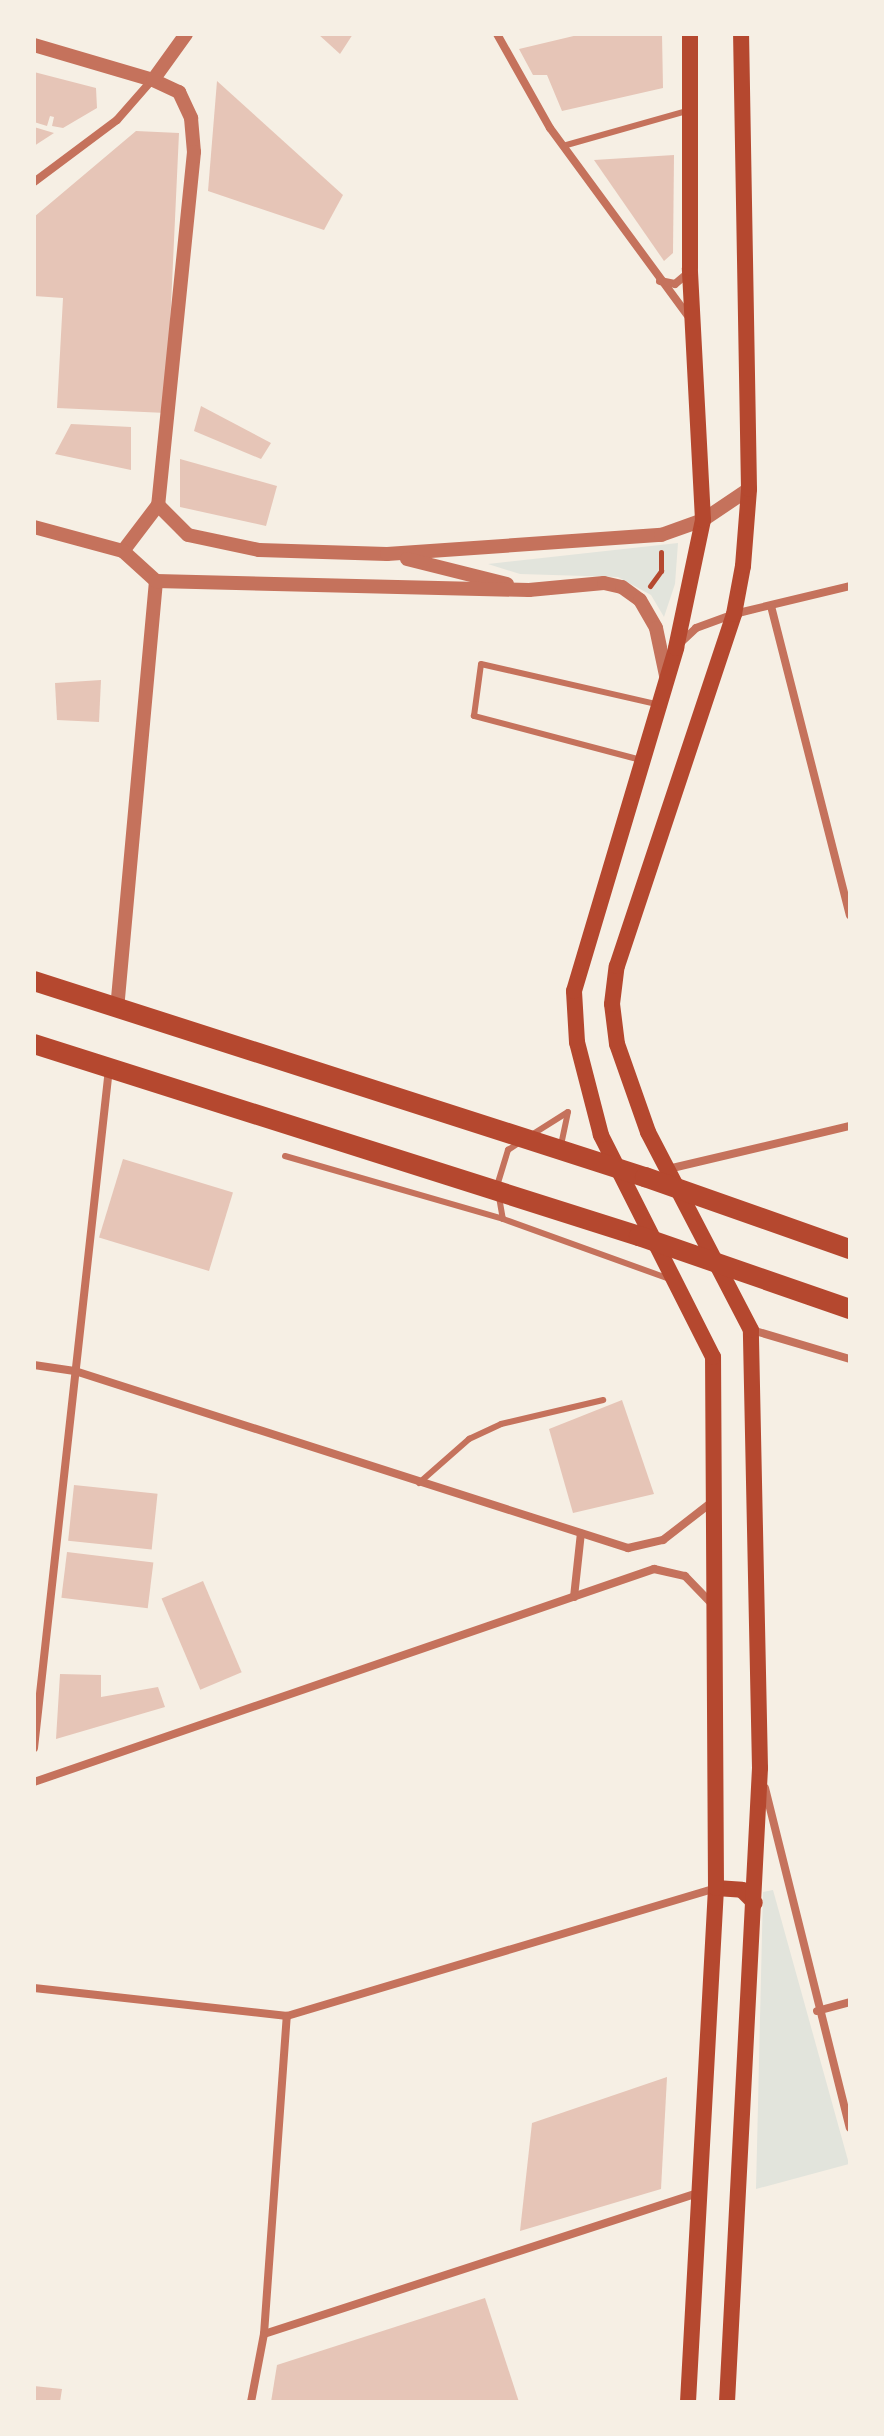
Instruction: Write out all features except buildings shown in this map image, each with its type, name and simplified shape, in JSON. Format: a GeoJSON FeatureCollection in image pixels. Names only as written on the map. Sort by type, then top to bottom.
{"type":"FeatureCollection","features":[{"type":"Feature","properties":{"kind":"main road"},"geometry":{"type":"LineString","coordinates":[[688,2402],[702,2191],[716,1888],[717,1609],[713,1357],[679,1282],[601,1135],[577,1042],[574,991],[676,648],[703,520],[690,268],[690,34]]}},
{"type":"Feature","properties":{"kind":"main road"},"geometry":{"type":"LineString","coordinates":[[727,2402],[760,1768],[751,1330],[648,1132],[617,1044],[612,1004],[617,966],[734,614],[749,489],[741,34]]}},
{"type":"Feature","properties":{"kind":"main road"},"geometry":{"type":"LineString","coordinates":[[34,981],[209,1035],[850,1249]]}},
{"type":"Feature","properties":{"kind":"main road"},"geometry":{"type":"LineString","coordinates":[[34,1044],[850,1309]]}},
{"type":"Feature","properties":{"kind":"main road"},"geometry":{"type":"LineString","coordinates":[[716,1888],[742,1890],[755,1903]]}},
{"type":"Feature","properties":{"kind":"street"},"geometry":{"type":"LineString","coordinates":[[34,182],[117,120],[153,80],[186,34]]}},
{"type":"Feature","properties":{"kind":"street"},"geometry":{"type":"LineString","coordinates":[[497,34],[562,146],[656,278],[693,321]]}},
{"type":"Feature","properties":{"kind":"street"},"geometry":{"type":"LineString","coordinates":[[34,45],[153,80],[179,92],[191,118],[194,152],[158,505],[123,551]]}},
{"type":"Feature","properties":{"kind":"street"},"geometry":{"type":"LineString","coordinates":[[656,278],[675,284],[690,268]]}},
{"type":"Feature","properties":{"kind":"street"},"geometry":{"type":"LineString","coordinates":[[158,505],[188,535],[259,550],[387,554],[661,535],[703,520],[749,489]]}},
{"type":"Feature","properties":{"kind":"street"},"geometry":{"type":"LineString","coordinates":[[34,527],[123,551],[156,581],[529,590],[604,583],[622,587],[640,600],[656,628],[667,680]]}},
{"type":"Feature","properties":{"kind":"street"},"geometry":{"type":"LineString","coordinates":[[387,554],[529,590]]}},
{"type":"Feature","properties":{"kind":"street"},"geometry":{"type":"LineString","coordinates":[[117,1008],[156,581]]}},
{"type":"Feature","properties":{"kind":"street"},"geometry":{"type":"LineString","coordinates":[[676,648],[696,628],[734,614],[850,586]]}},
{"type":"Feature","properties":{"kind":"street"},"geometry":{"type":"LineString","coordinates":[[771,606],[850,915]]}},
{"type":"Feature","properties":{"kind":"street"},"geometry":{"type":"LineString","coordinates":[[34,1748],[109,1068]]}},
{"type":"Feature","properties":{"kind":"street"},"geometry":{"type":"LineString","coordinates":[[667,1170],[850,1126]]}},
{"type":"Feature","properties":{"kind":"street"},"geometry":{"type":"LineString","coordinates":[[751,1330],[850,1359]]}},
{"type":"Feature","properties":{"kind":"street"},"geometry":{"type":"LineString","coordinates":[[34,1365],[75,1371],[628,1548],[663,1540],[715,1499]]}},
{"type":"Feature","properties":{"kind":"street"},"geometry":{"type":"LineString","coordinates":[[574,1597],[581,1533]]}},
{"type":"Feature","properties":{"kind":"street"},"geometry":{"type":"LineString","coordinates":[[34,1782],[654,1569],[685,1576],[717,1609]]}},
{"type":"Feature","properties":{"kind":"street"},"geometry":{"type":"LineString","coordinates":[[760,1768],[817,2011],[850,2128]]}},
{"type":"Feature","properties":{"kind":"street"},"geometry":{"type":"LineString","coordinates":[[34,1988],[287,2016],[716,1888]]}},
{"type":"Feature","properties":{"kind":"street"},"geometry":{"type":"LineString","coordinates":[[817,2011],[850,2002]]}},
{"type":"Feature","properties":{"kind":"street"},"geometry":{"type":"LineString","coordinates":[[251,2402],[264,2334],[287,2016]]}},
{"type":"Feature","properties":{"kind":"street"},"geometry":{"type":"LineString","coordinates":[[264,2334],[702,2191]]}},
{"type":"Feature","properties":{"kind":"lane"},"geometry":{"type":"LineString","coordinates":[[562,146],[690,110]]}},
{"type":"Feature","properties":{"kind":"lane"},"geometry":{"type":"LineString","coordinates":[[642,760],[474,716],[481,664],[659,705]]}},
{"type":"Feature","properties":{"kind":"lane"},"geometry":{"type":"LineString","coordinates":[[503,1219],[496,1180],[508,1150],[568,1112],[560,1145],[589,1156],[601,1152],[601,1135]]}},
{"type":"Feature","properties":{"kind":"lane"},"geometry":{"type":"LineString","coordinates":[[285,1156],[503,1219],[679,1282]]}},
{"type":"Feature","properties":{"kind":"lane"},"geometry":{"type":"LineString","coordinates":[[419,1483],[469,1439],[501,1424],[603,1400]]}},
{"type":"Feature","properties":{"kind":"path"},"geometry":{"type":"LineString","coordinates":[[640,600],[661,571],[661,535]]}},
{"type":"Feature","properties":{"kind":"shaded area"},"geometry":{"type":"Polygon","coordinates":[[[678,543],[675,584],[664,617],[651,595],[618,577],[520,574],[488,564],[678,543]]]}},
{"type":"Feature","properties":{"kind":"shaded area"},"geometry":{"type":"Polygon","coordinates":[[[773,1890],[849,2164],[756,2189],[763,1892],[773,1890]]]}}]}
